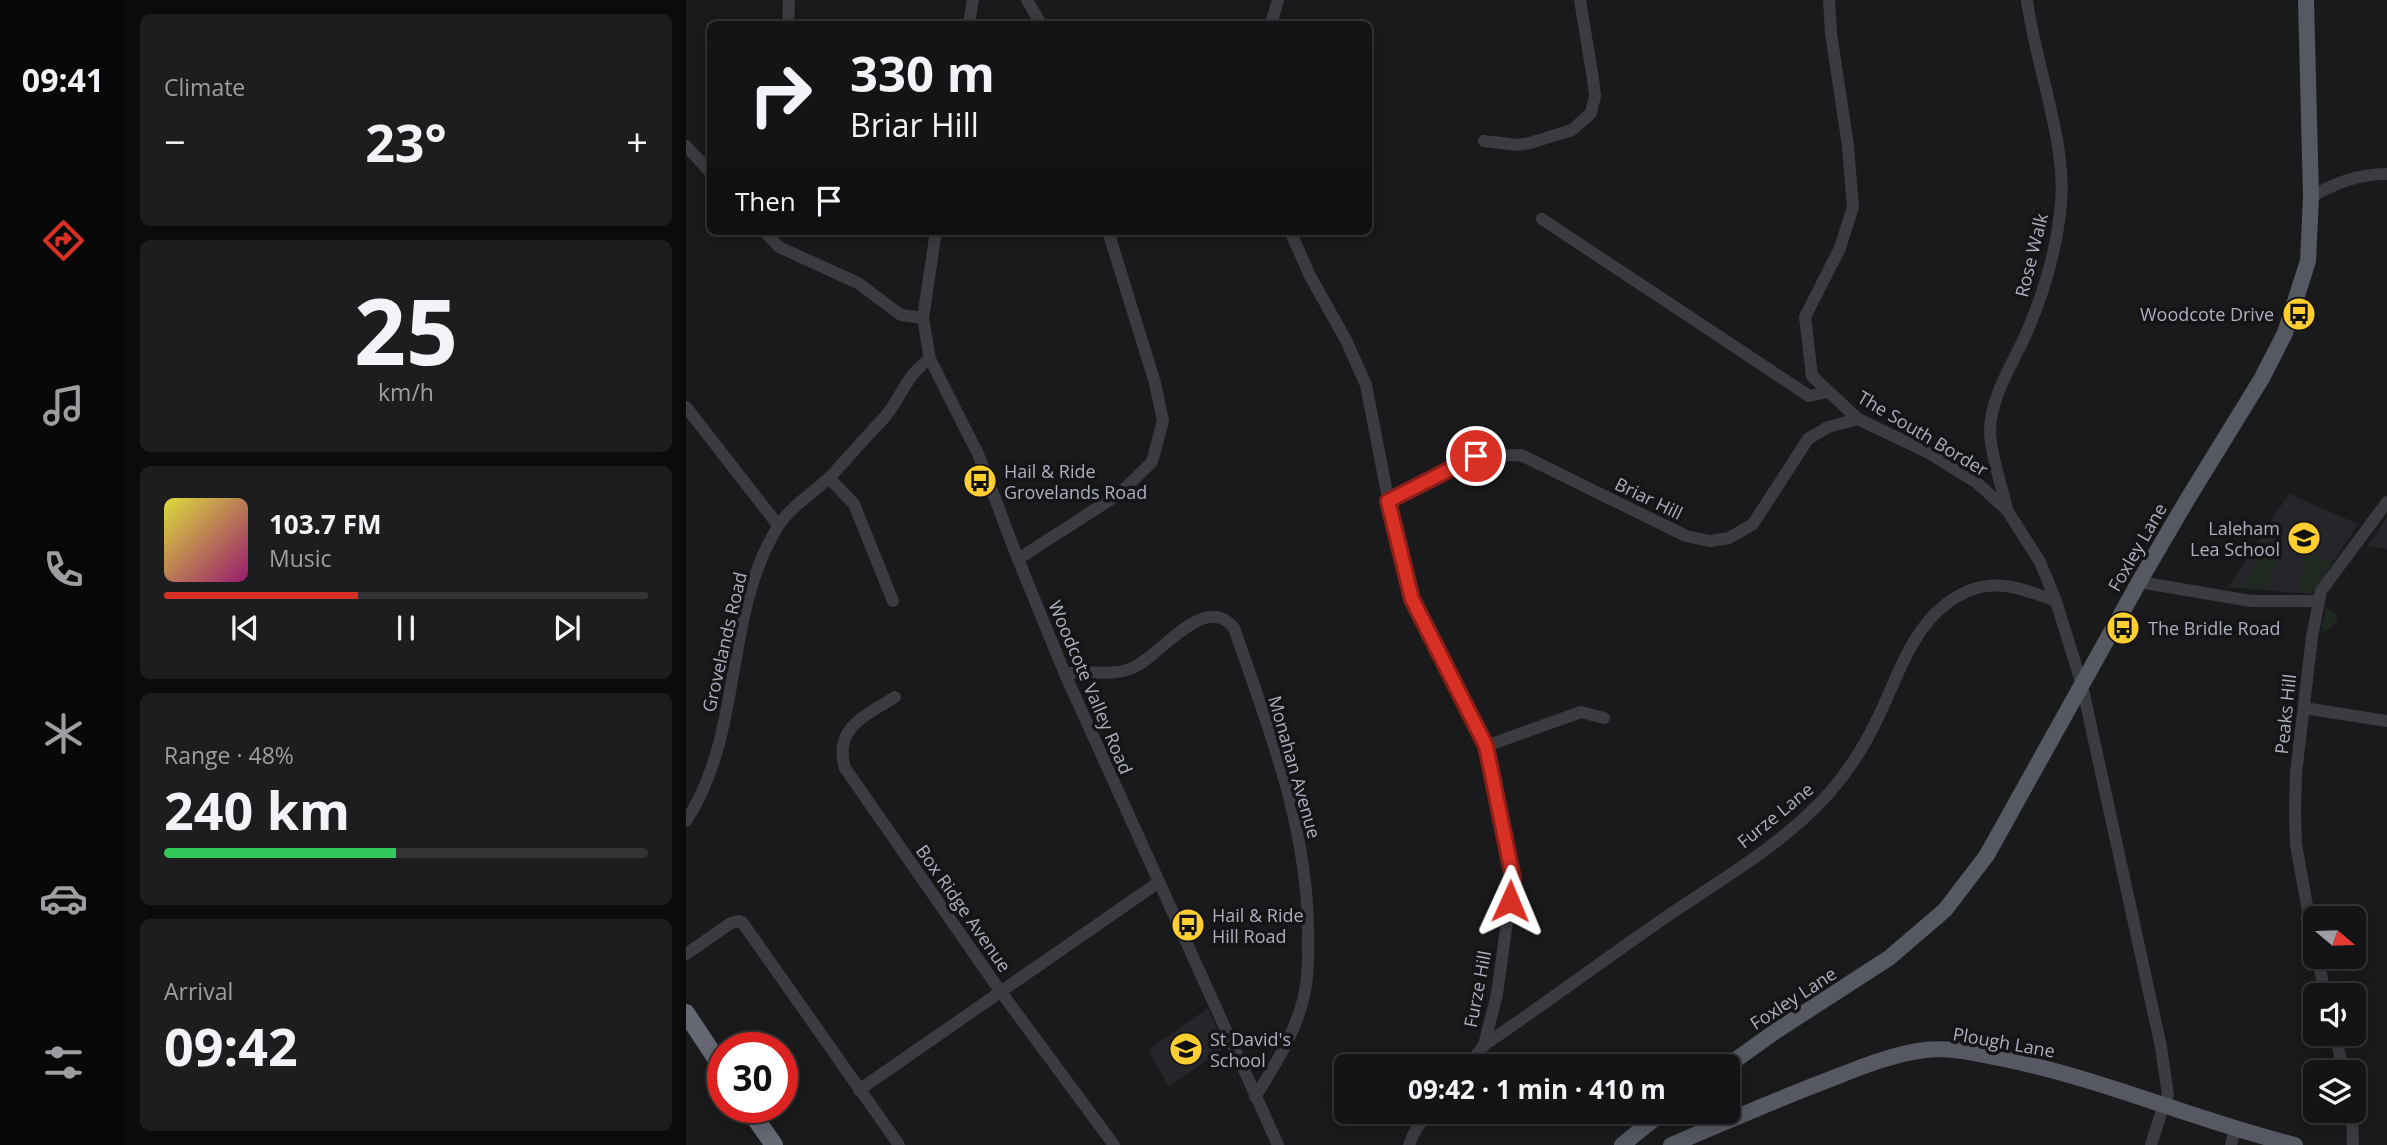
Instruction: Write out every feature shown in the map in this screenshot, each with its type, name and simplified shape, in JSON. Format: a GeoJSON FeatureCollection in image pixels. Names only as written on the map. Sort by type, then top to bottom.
{"type":"FeatureCollection","features":[{"type":"Feature","properties":{"kind":"highway"},"geometry":{"type":"LineString","coordinates":[[686,1013],[707,1045]]}},
{"type":"Feature","properties":{"kind":"highway"},"geometry":{"type":"LineString","coordinates":[[759,1123],[774,1145]]}},
{"type":"Feature","properties":{"kind":"main road","name":"Foxley Lane"},"geometry":{"type":"LineString","coordinates":[[1740,1057],[1889,958],[1945,910],[1987,855],[2139,582],[2262,378],[2285,333],[2308,261],[2311,197],[2306,0]]}},
{"type":"Feature","properties":{"kind":"main road","name":"Plough Lane"},"geometry":{"type":"LineString","coordinates":[[1671,1145],[1750,1110],[1865,1066],[1925,1050],[1957,1050],[2050,1068],[2165,1104],[2233,1137],[2295,1145]]}},
{"type":"Feature","properties":{"kind":"main road"},"geometry":{"type":"LineString","coordinates":[[1622,1145],[1648,1124]]}},
{"type":"Feature","properties":{"kind":"street"},"geometry":{"type":"LineString","coordinates":[[788,21],[789,0]]}},
{"type":"Feature","properties":{"kind":"street"},"geometry":{"type":"LineString","coordinates":[[970,21],[973,0]]}},
{"type":"Feature","properties":{"kind":"street"},"geometry":{"type":"LineString","coordinates":[[1027,0],[1039,21]]}},
{"type":"Feature","properties":{"kind":"street"},"geometry":{"type":"LineString","coordinates":[[1272,21],[1278,0]]}},
{"type":"Feature","properties":{"kind":"street"},"geometry":{"type":"LineString","coordinates":[[1484,141],[1518,145],[1530,143],[1572,130],[1591,113],[1595,96],[1580,0]]}},
{"type":"Feature","properties":{"kind":"street","name":"The South Border"},"geometry":{"type":"LineString","coordinates":[[1829,0],[1853,207],[1840,248],[1805,317],[1812,376],[1858,419],[1929,453],[1977,483],[2007,510],[2040,562],[2056,601],[2082,685]]}},
{"type":"Feature","properties":{"kind":"street","name":"Rose Walk"},"geometry":{"type":"LineString","coordinates":[[2007,510],[1990,430],[1998,397],[2042,294],[2056,236],[2062,190],[2057,149],[2027,0]]}},
{"type":"Feature","properties":{"kind":"street"},"geometry":{"type":"LineString","coordinates":[[686,146],[707,169]]}},
{"type":"Feature","properties":{"kind":"street"},"geometry":{"type":"LineString","coordinates":[[2311,197],[2335,183],[2368,174],[2387,174]]}},
{"type":"Feature","properties":{"kind":"street"},"geometry":{"type":"LineString","coordinates":[[1542,219],[1809,396],[1828,392]]}},
{"type":"Feature","properties":{"kind":"street"},"geometry":{"type":"LineString","coordinates":[[768,235],[779,247],[858,283],[901,315],[923,318]]}},
{"type":"Feature","properties":{"kind":"street","name":"Woodcote Valley Road"},"geometry":{"type":"LineString","coordinates":[[935,235],[923,318],[930,359],[978,454],[1065,674],[1278,1145]]}},
{"type":"Feature","properties":{"kind":"street"},"geometry":{"type":"LineString","coordinates":[[1018,559],[1119,494],[1152,462],[1163,421],[1155,383],[1109,235]]}},
{"type":"Feature","properties":{"kind":"street","name":"Furze Hill"},"geometry":{"type":"LineString","coordinates":[[1292,235],[1366,385],[1388,501],[1412,599],[1486,746],[1513,878],[1497,995],[1484,1045]]}},
{"type":"Feature","properties":{"kind":"street","name":"Grovelands Road"},"geometry":{"type":"LineString","coordinates":[[688,814],[713,767],[752,589],[778,525],[829,478],[888,414],[917,367],[930,359]]}},
{"type":"Feature","properties":{"kind":"street"},"geometry":{"type":"LineString","coordinates":[[686,407],[778,525]]}},
{"type":"Feature","properties":{"kind":"street","name":"Briar Hill"},"geometry":{"type":"LineString","coordinates":[[1388,501],[1476,456],[1521,456],[1686,536],[1710,541],[1729,538],[1753,524],[1808,439],[1828,427],[1858,419]]}},
{"type":"Feature","properties":{"kind":"street"},"geometry":{"type":"LineString","coordinates":[[829,478],[854,504],[893,601]]}},
{"type":"Feature","properties":{"kind":"street","name":"Peaks Hill"},"geometry":{"type":"LineString","coordinates":[[2307,906],[2296,844],[2296,773],[2318,601],[2329,578],[2387,502]]}},
{"type":"Feature","properties":{"kind":"street"},"geometry":{"type":"LineString","coordinates":[[2139,582],[2251,601],[2318,601]]}},
{"type":"Feature","properties":{"kind":"street","name":"Furze Lane"},"geometry":{"type":"LineString","coordinates":[[1477,1054],[1484,1045],[1744,864],[1815,808],[1840,780],[1860,751],[1914,641],[1935,613],[1947,603],[1971,590],[1997,584],[2013,586],[2056,601]]}},
{"type":"Feature","properties":{"kind":"street","name":"Monahan Avenue"},"geometry":{"type":"LineString","coordinates":[[1065,674],[1078,671],[1121,672],[1133,668],[1204,617],[1218,616],[1234,628],[1272,739],[1294,817],[1308,914],[1305,993],[1289,1036],[1255,1097]]}},
{"type":"Feature","properties":{"kind":"street"},"geometry":{"type":"LineString","coordinates":[[2082,685],[2161,1046],[2168,1095],[2151,1145]]}},
{"type":"Feature","properties":{"kind":"street","name":"Box Ridge Avenue"},"geometry":{"type":"LineString","coordinates":[[895,697],[847,732],[842,752],[845,768],[1001,992],[1114,1145]]}},
{"type":"Feature","properties":{"kind":"street"},"geometry":{"type":"LineString","coordinates":[[2304,708],[2387,721]]}},
{"type":"Feature","properties":{"kind":"street"},"geometry":{"type":"LineString","coordinates":[[1486,746],[1581,712],[1604,718]]}},
{"type":"Feature","properties":{"kind":"street"},"geometry":{"type":"LineString","coordinates":[[859,1090],[1159,882]]}},
{"type":"Feature","properties":{"kind":"street"},"geometry":{"type":"LineString","coordinates":[[686,954],[732,923],[739,920],[742,922],[899,1145]]}},
{"type":"Feature","properties":{"kind":"street"},"geometry":{"type":"LineString","coordinates":[[2352,1123],[2353,1145]]}},
{"type":"Feature","properties":{"kind":"street"},"geometry":{"type":"LineString","coordinates":[[1409,1145],[1420,1124]]}},
{"type":"Feature","properties":{"kind":"shaded area","name":"Laleham Lea School"},"geometry":{"type":"Polygon","coordinates":[[[2289,494],[2358,524],[2312,594],[2228,587],[2289,494]]]}},
{"type":"Feature","properties":{"kind":"shaded area"},"geometry":{"type":"Polygon","coordinates":[[[2387,517],[2387,549],[2368,546],[2387,517]]]}},
{"type":"Feature","properties":{"kind":"shaded area"},"geometry":{"type":"Polygon","coordinates":[[[2308,555],[2334,561],[2312,594],[2297,592],[2304,568],[2304,557],[2308,555]]]}},
{"type":"Feature","properties":{"kind":"shaded area"},"geometry":{"type":"Polygon","coordinates":[[[2262,556],[2276,560],[2271,575],[2273,576],[2264,590],[2240,588],[2262,556]]]}},
{"type":"Feature","properties":{"kind":"shaded area"},"geometry":{"type":"Polygon","coordinates":[[[2326,607],[2337,614],[2337,620],[2330,629],[2321,632],[2326,607]]]}},
{"type":"Feature","properties":{"kind":"shaded area","name":"St David's School"},"geometry":{"type":"Polygon","coordinates":[[[1208,1008],[1225,1047],[1169,1087],[1148,1050],[1208,1008]]]}},
{"type":"Feature","properties":{"kind":"place","name":"Woodcote Drive"},"geometry":{"type":"Point","coordinates":[2299,314]}},
{"type":"Feature","properties":{"kind":"place","name":"Hail & Ride Grovelands Road"},"geometry":{"type":"Point","coordinates":[980,481]}},
{"type":"Feature","properties":{"kind":"place","name":"Laleham Lea School"},"geometry":{"type":"Point","coordinates":[2304,538]}},
{"type":"Feature","properties":{"kind":"place","name":"The Bridle Road"},"geometry":{"type":"Point","coordinates":[2123,628]}},
{"type":"Feature","properties":{"kind":"place","name":"Hail & Ride Hill Road"},"geometry":{"type":"Point","coordinates":[1188,925]}},
{"type":"Feature","properties":{"kind":"place","name":"St David's School"},"geometry":{"type":"Point","coordinates":[1186,1049]}},
{"type":"Feature","properties":{"kind":"route"},"geometry":{"type":"LineString","coordinates":[[1476,456],[1388,501],[1412,599],[1486,746],[1513,878],[1510,901]]}}]}
